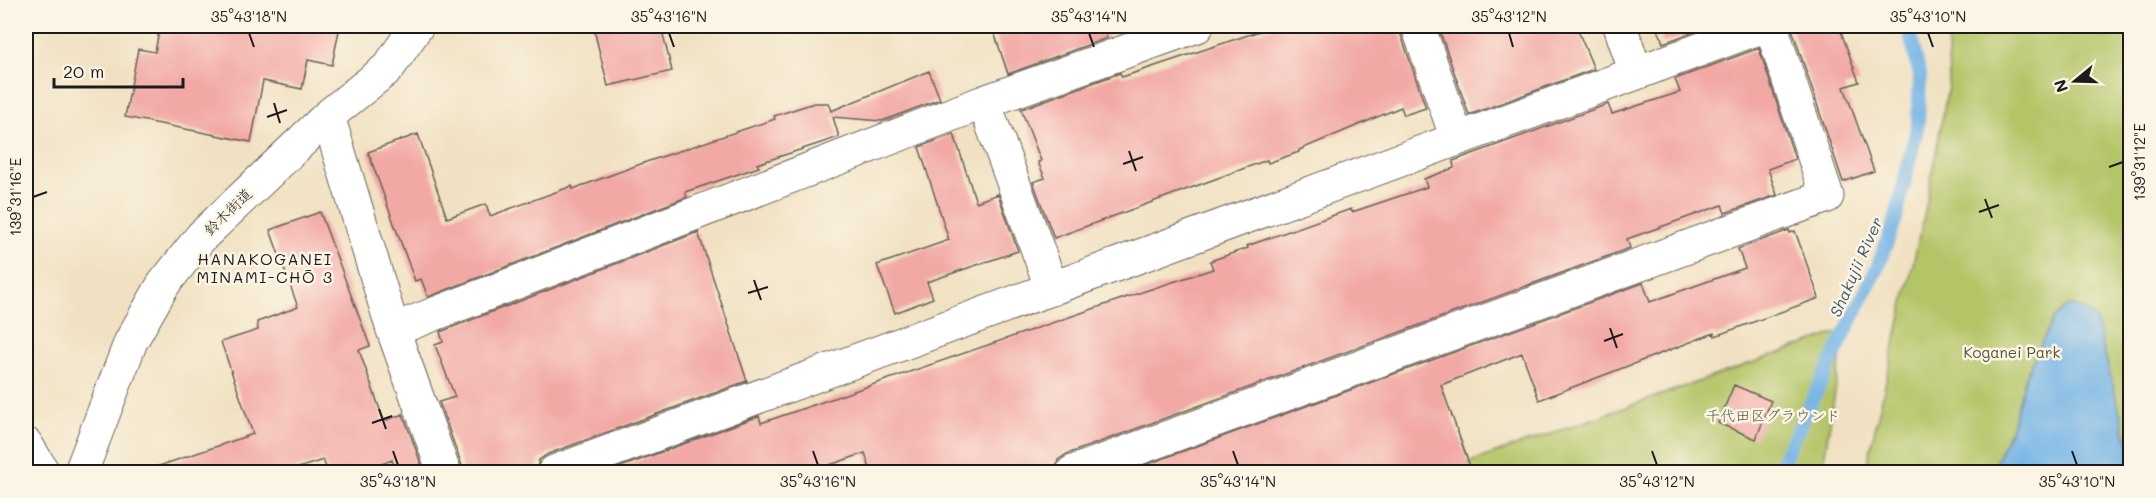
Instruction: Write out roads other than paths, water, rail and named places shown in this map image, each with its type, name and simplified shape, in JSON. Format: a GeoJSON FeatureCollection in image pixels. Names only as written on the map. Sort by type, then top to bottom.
{"type":"FeatureCollection","features":[{"type":"Feature","properties":{"kind":"street","name":"鈴木街道"},"geometry":{"type":"LineString","coordinates":[[81,472],[131,340],[163,285],[201,237],[328,116],[388,68],[417,26]]}},
{"type":"Feature","properties":{"kind":"street"},"geometry":{"type":"LineString","coordinates":[[393,330],[984,102],[1197,26]]}},
{"type":"Feature","properties":{"kind":"street"},"geometry":{"type":"LineString","coordinates":[[1418,26],[1457,139]]}},
{"type":"Feature","properties":{"kind":"street"},"geometry":{"type":"LineString","coordinates":[[1620,26],[1636,72]]}},
{"type":"Feature","properties":{"kind":"street"},"geometry":{"type":"LineString","coordinates":[[554,472],[1754,27],[1827,196],[1072,472]]}},
{"type":"Feature","properties":{"kind":"street"},"geometry":{"type":"LineString","coordinates":[[984,102],[1052,289]]}},
{"type":"Feature","properties":{"kind":"street"},"geometry":{"type":"LineString","coordinates":[[328,116],[393,330],[444,472]]}},
{"type":"Feature","properties":{"kind":"street"},"geometry":{"type":"LineString","coordinates":[[26,444],[43,472]]}},
{"type":"Feature","properties":{"kind":"water"},"geometry":{"type":"Polygon","coordinates":[[[2069,305],[2085,310],[2096,320],[2130,451],[2130,472],[1991,472],[2011,429],[2027,372],[2053,319],[2069,305]]]}},
{"type":"Feature","properties":{"kind":"waterway","name":"Shakujii River"},"geometry":{"type":"LineString","coordinates":[[1777,472],[1878,266],[1896,218],[1918,124],[1920,75],[1908,26]]}},
{"type":"Feature","properties":{"kind":"district","name":"HANAKOGANEI MINAMI-CHŌ 3"},"geometry":{"type":"Point","coordinates":[265,268]}},
{"type":"Feature","properties":{"kind":"park label","name":"Koganei Park"},"geometry":{"type":"Point","coordinates":[2012,353]}},
{"type":"Feature","properties":{"kind":"park label","name":"千代田区グラウンド"},"geometry":{"type":"Point","coordinates":[1773,416]}}]}
